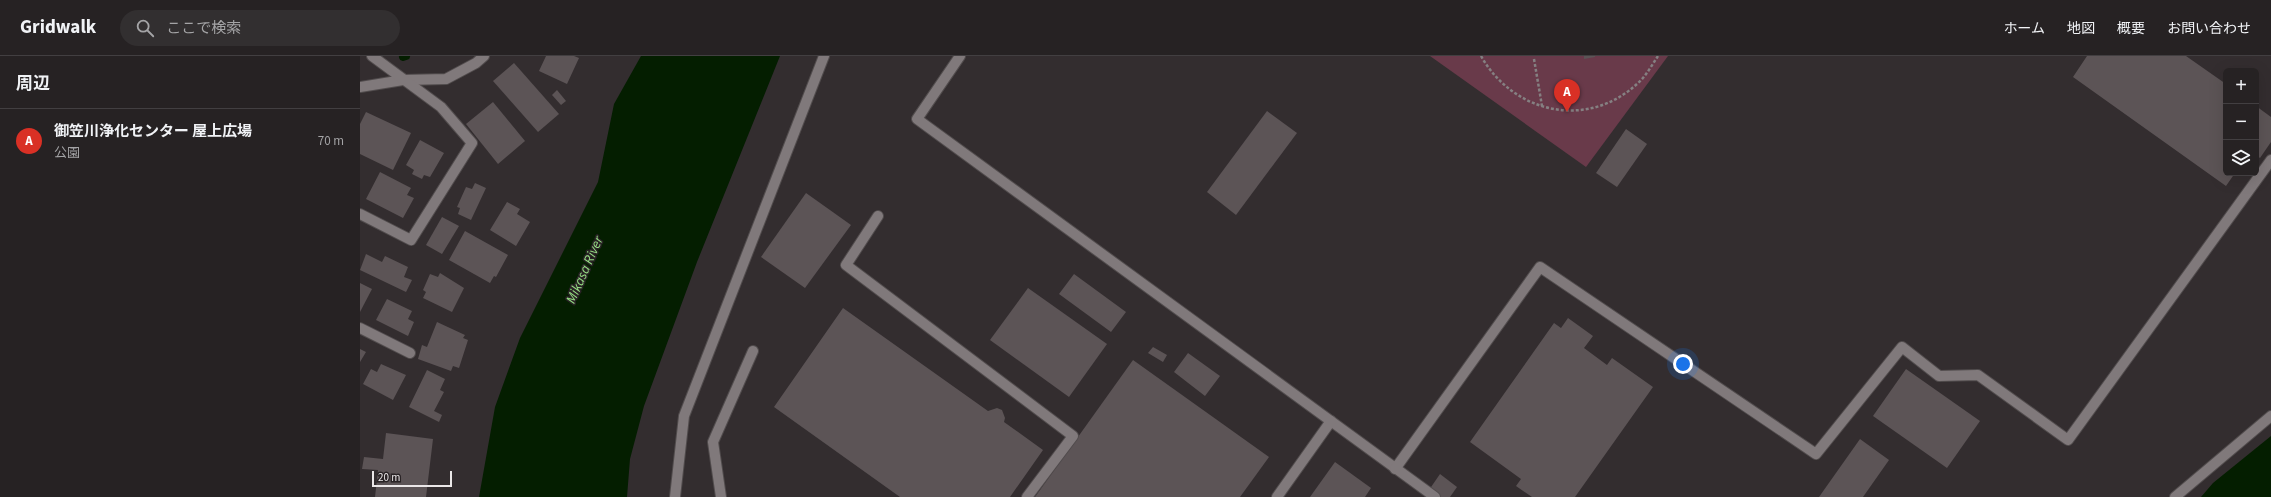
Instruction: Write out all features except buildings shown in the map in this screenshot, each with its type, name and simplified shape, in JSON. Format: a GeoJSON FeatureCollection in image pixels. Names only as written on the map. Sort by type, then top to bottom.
{"type":"FeatureCollection","features":[{"type":"Feature","properties":{"kind":"street"},"geometry":{"type":"LineString","coordinates":[[360,214],[410,240],[472,143],[441,107],[372,56]]}},
{"type":"Feature","properties":{"kind":"street"},"geometry":{"type":"LineString","coordinates":[[360,86],[403,80],[446,79],[476,63],[484,56]]}},
{"type":"Feature","properties":{"kind":"street"},"geometry":{"type":"LineString","coordinates":[[675,497],[684,416],[824,56]]}},
{"type":"Feature","properties":{"kind":"street"},"geometry":{"type":"LineString","coordinates":[[960,56],[917,119],[1435,497]]}},
{"type":"Feature","properties":{"kind":"street"},"geometry":{"type":"LineString","coordinates":[[1395,469],[1540,267],[1816,454],[1902,347],[1939,376],[1978,375],[2068,440],[2271,160]]}},
{"type":"Feature","properties":{"kind":"street"},"geometry":{"type":"LineString","coordinates":[[878,216],[846,265],[1073,436],[1027,497]]}},
{"type":"Feature","properties":{"kind":"street"},"geometry":{"type":"LineString","coordinates":[[360,328],[410,353]]}},
{"type":"Feature","properties":{"kind":"street"},"geometry":{"type":"LineString","coordinates":[[721,497],[713,442],[753,351]]}},
{"type":"Feature","properties":{"kind":"street"},"geometry":{"type":"LineString","coordinates":[[2175,497],[2271,416]]}},
{"type":"Feature","properties":{"kind":"street"},"geometry":{"type":"LineString","coordinates":[[1277,497],[1331,421]]}},
{"type":"Feature","properties":{"kind":"path"},"geometry":{"type":"LineString","coordinates":[[1481,56],[1492,75],[1503,85],[1529,102],[1559,110],[1574,111],[1611,101],[1640,82],[1658,56]]}},
{"type":"Feature","properties":{"kind":"path"},"geometry":{"type":"LineString","coordinates":[[1534,59],[1542,106]]}},
{"type":"Feature","properties":{"kind":"shaded area"},"geometry":{"type":"Polygon","coordinates":[[[1430,56],[1668,56],[1586,167],[1430,56]]]}},
{"type":"Feature","properties":{"kind":"water","name":"Mikasa River"},"geometry":{"type":"Polygon","coordinates":[[[641,56],[780,56],[697,262],[644,406],[630,459],[627,497],[479,497],[495,407],[520,338],[598,182],[614,104],[641,56]]]}},
{"type":"Feature","properties":{"kind":"water"},"geometry":{"type":"Polygon","coordinates":[[[2271,436],[2271,497],[2201,497],[2213,483],[2271,436]]]}},
{"type":"Feature","properties":{"kind":"place","name":"御笠川浄化センター 屋上広場"},"geometry":{"type":"Point","coordinates":[1567,112]}}]}
